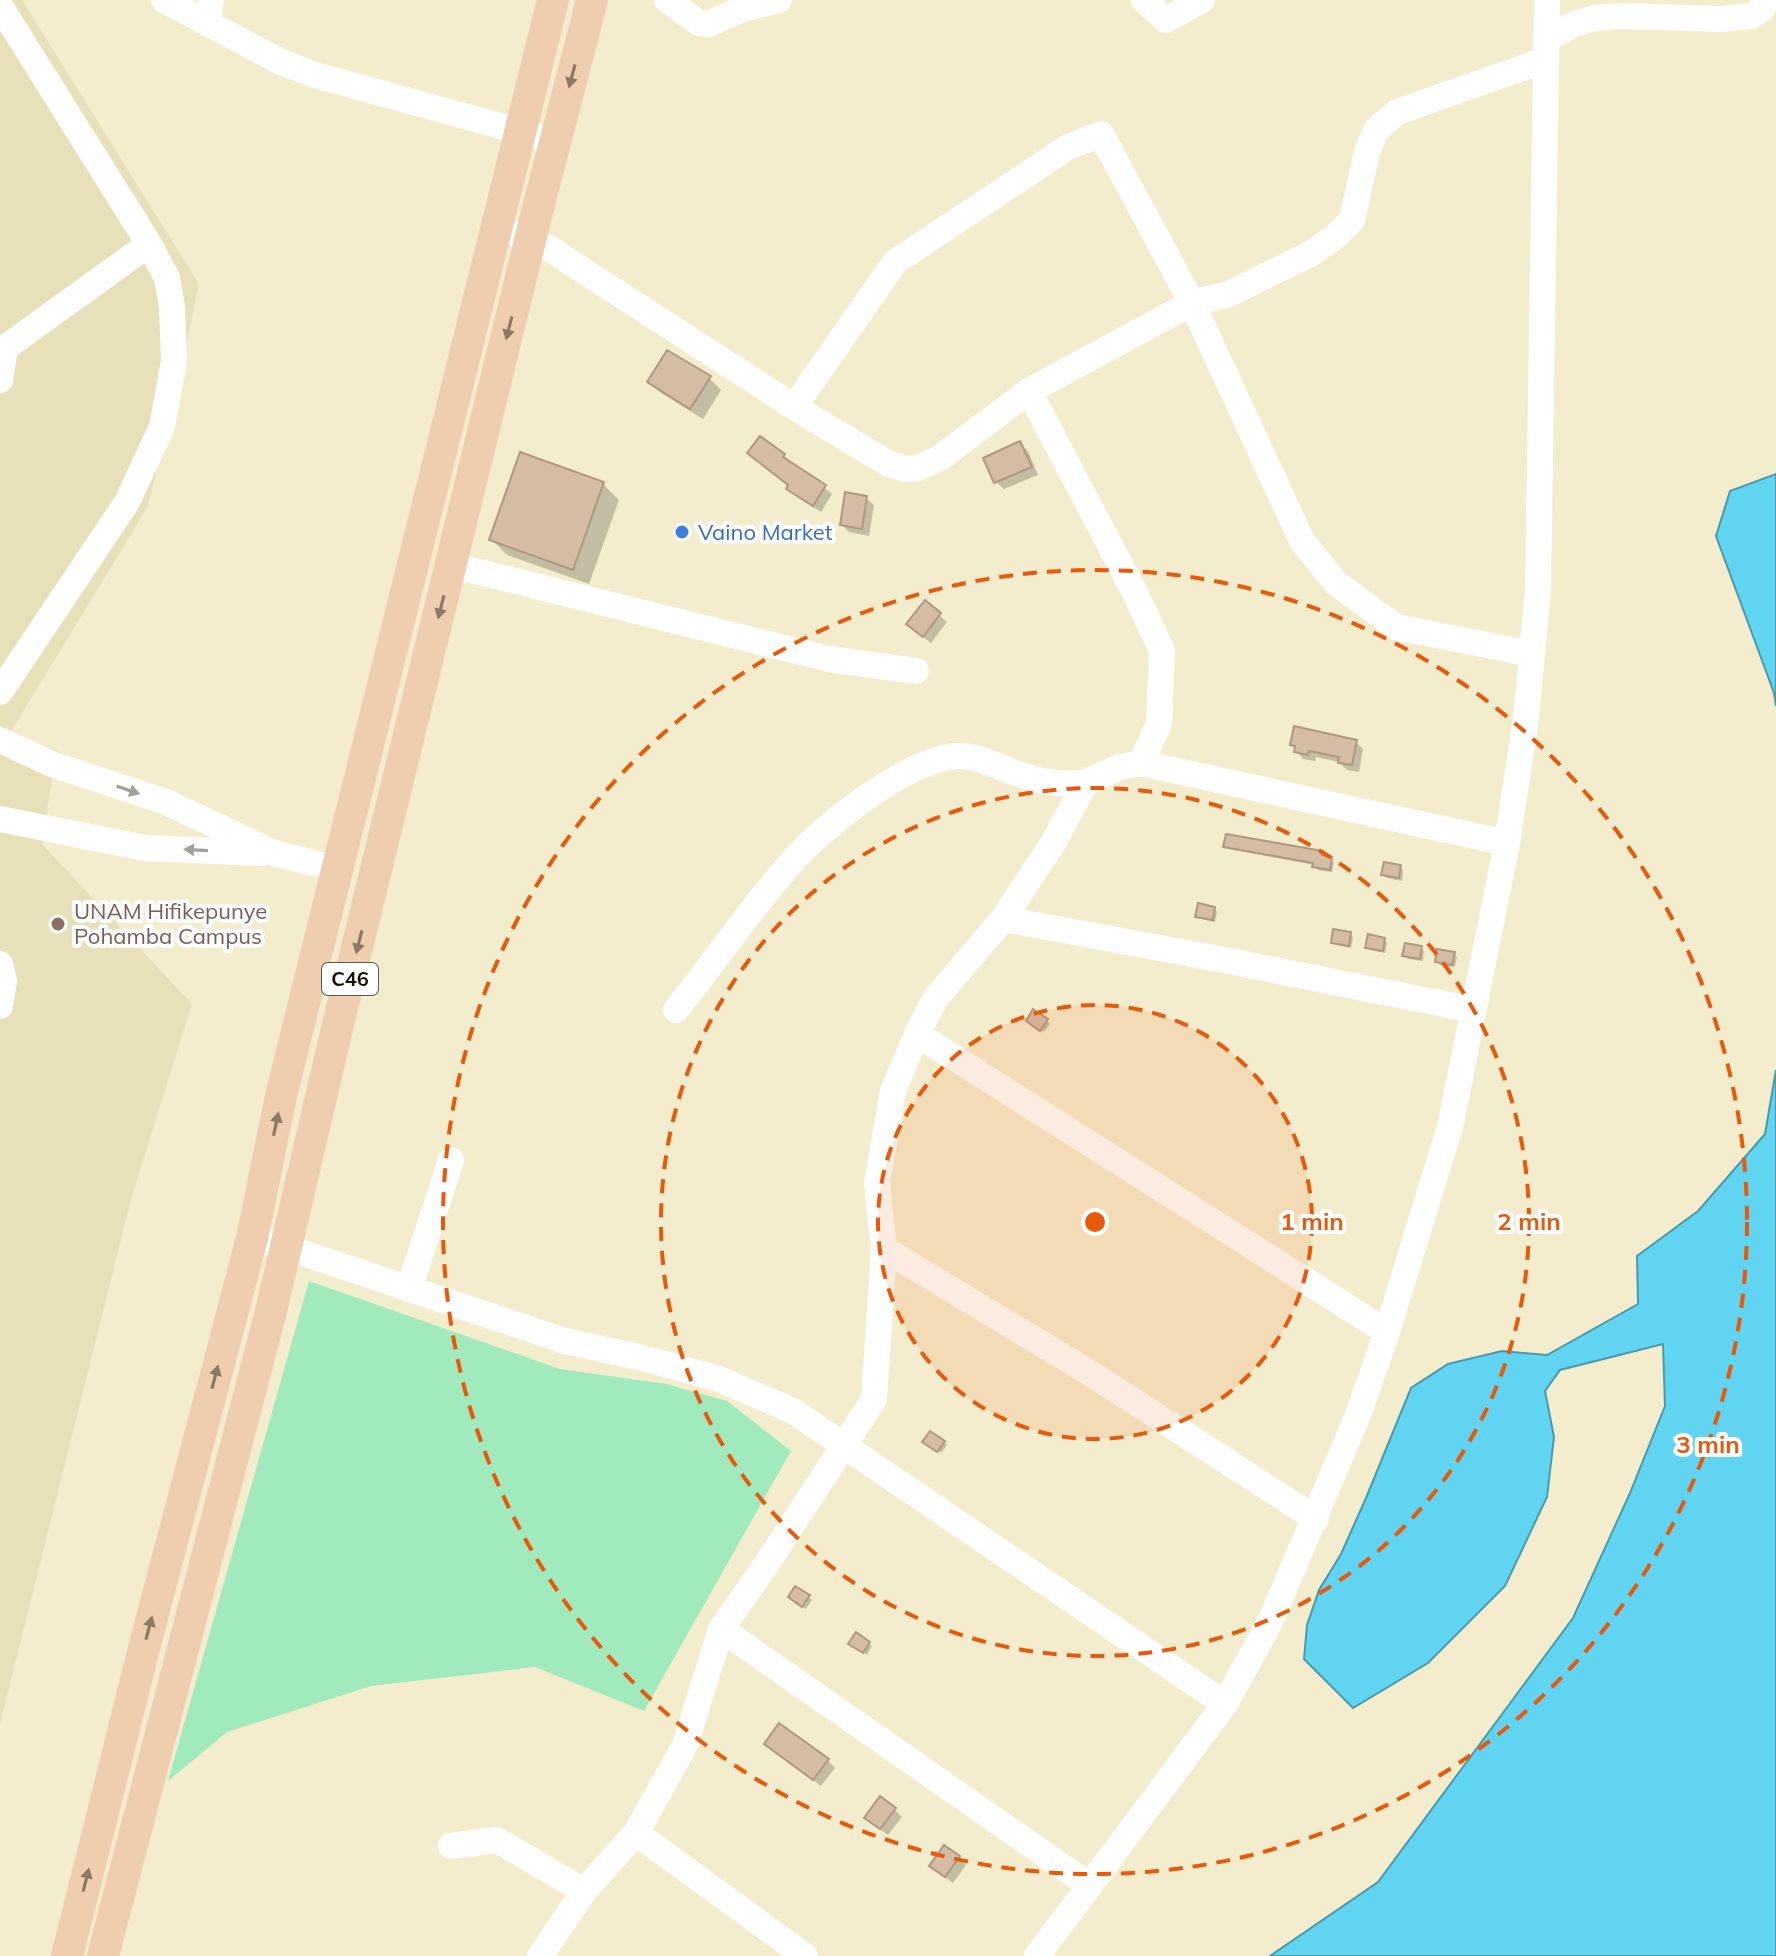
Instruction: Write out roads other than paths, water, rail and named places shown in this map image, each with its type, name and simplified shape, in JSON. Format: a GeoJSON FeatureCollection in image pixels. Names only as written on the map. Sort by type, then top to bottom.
{"type":"FeatureCollection","features":[{"type":"Feature","properties":{"kind":"main road","name":"C46"},"geometry":{"type":"LineString","coordinates":[[67,1956],[252,1238],[281,1096],[553,0]]}},
{"type":"Feature","properties":{"kind":"main road","name":"C46"},"geometry":{"type":"LineString","coordinates":[[103,1956],[271,1311],[531,238],[592,0]]}},
{"type":"Feature","properties":{"kind":"main road"},"geometry":{"type":"LineString","coordinates":[[337,869],[374,881]]}},
{"type":"Feature","properties":{"kind":"street"},"geometry":{"type":"LineString","coordinates":[[164,0],[210,12],[281,62],[315,75],[555,141]]}},
{"type":"Feature","properties":{"kind":"street"},"geometry":{"type":"LineString","coordinates":[[667,0],[699,23],[708,24],[742,9],[779,0]]}},
{"type":"Feature","properties":{"kind":"street"},"geometry":{"type":"LineString","coordinates":[[1144,0],[1166,20],[1202,0]]}},
{"type":"Feature","properties":{"kind":"street"},"geometry":{"type":"LineString","coordinates":[[1037,1956],[1225,1704],[1271,1620],[1358,1415],[1450,1127],[1507,843],[1526,718],[1538,589],[1547,0]]}},
{"type":"Feature","properties":{"kind":"street"},"geometry":{"type":"LineString","coordinates":[[497,229],[531,238],[794,407],[889,464],[918,468],[940,458],[1029,391],[1192,303],[1229,294],[1312,253],[1336,236],[1352,220],[1367,152],[1376,130],[1397,112],[1546,50],[1574,24],[1620,16],[1720,19],[1751,16],[1762,9],[1767,0]]}},
{"type":"Feature","properties":{"kind":"street"},"geometry":{"type":"LineString","coordinates":[[0,6],[149,244],[167,278],[172,307],[174,361],[162,427],[127,502],[0,692]]}},
{"type":"Feature","properties":{"kind":"street"},"geometry":{"type":"LineString","coordinates":[[794,407],[895,262],[1068,147],[1101,134],[1192,303],[1302,541],[1336,583],[1396,627],[1532,654]]}},
{"type":"Feature","properties":{"kind":"street"},"geometry":{"type":"LineString","coordinates":[[0,380],[5,348],[149,244]]}},
{"type":"Feature","properties":{"kind":"street"},"geometry":{"type":"LineString","coordinates":[[1029,391],[1162,651],[1159,724],[1141,763]]}},
{"type":"Feature","properties":{"kind":"street"},"geometry":{"type":"LineString","coordinates":[[451,565],[829,659],[916,671]]}},
{"type":"Feature","properties":{"kind":"street"},"geometry":{"type":"LineString","coordinates":[[0,740],[54,765],[166,802],[274,853],[337,869]]}},
{"type":"Feature","properties":{"kind":"street"},"geometry":{"type":"LineString","coordinates":[[676,1010],[791,863],[849,812],[910,770],[937,759],[961,756],[982,759],[1030,779],[1066,785],[1086,782],[1120,767],[1141,763],[1507,843]]}},
{"type":"Feature","properties":{"kind":"street"},"geometry":{"type":"LineString","coordinates":[[540,1956],[584,1891],[636,1833],[685,1745],[721,1629],[874,1399],[884,1249],[877,1183],[893,1091],[935,999],[1003,919],[1053,843],[1086,782]]}},
{"type":"Feature","properties":{"kind":"street"},"geometry":{"type":"LineString","coordinates":[[0,819],[145,848],[274,853]]}},
{"type":"Feature","properties":{"kind":"street"},"geometry":{"type":"LineString","coordinates":[[1003,919],[1474,1010]]}},
{"type":"Feature","properties":{"kind":"street"},"geometry":{"type":"LineString","coordinates":[[0,964],[4,981],[0,1006]]}},
{"type":"Feature","properties":{"kind":"street"},"geometry":{"type":"LineString","coordinates":[[917,1034],[1387,1332]]}},
{"type":"Feature","properties":{"kind":"street"},"geometry":{"type":"LineString","coordinates":[[409,1289],[451,1160]]}},
{"type":"Feature","properties":{"kind":"street"},"geometry":{"type":"LineString","coordinates":[[252,1238],[565,1341],[719,1379],[793,1411],[1225,1704]]}},
{"type":"Feature","properties":{"kind":"street"},"geometry":{"type":"LineString","coordinates":[[884,1249],[1090,1373],[1316,1519]]}},
{"type":"Feature","properties":{"kind":"street"},"geometry":{"type":"LineString","coordinates":[[721,1629],[1090,1886]]}},
{"type":"Feature","properties":{"kind":"street"},"geometry":{"type":"LineString","coordinates":[[636,1833],[805,1956]]}},
{"type":"Feature","properties":{"kind":"street"},"geometry":{"type":"LineString","coordinates":[[451,1846],[497,1840],[584,1891]]}},
{"type":"Feature","properties":{"kind":"water"},"geometry":{"type":"Polygon","coordinates":[[[1776,474],[1776,706],[1774,693],[1716,536],[1730,491],[1776,474]]]}},
{"type":"Feature","properties":{"kind":"water"},"geometry":{"type":"Polygon","coordinates":[[[1776,1070],[1776,1956],[1270,1956],[1378,1882],[1573,1618],[1630,1493],[1665,1406],[1663,1344],[1560,1370],[1545,1391],[1554,1437],[1547,1497],[1505,1586],[1428,1663],[1353,1708],[1304,1659],[1307,1625],[1319,1590],[1341,1554],[1411,1388],[1448,1364],[1502,1351],[1547,1355],[1638,1304],[1637,1256],[1698,1211],[1765,1134],[1776,1070]]]}},
{"type":"Feature","properties":{"kind":"place","name":"Vaino Market"},"geometry":{"type":"Point","coordinates":[682,532]}},
{"type":"Feature","properties":{"kind":"place","name":"UNAM Hifikepunye Pohamba Campus"},"geometry":{"type":"Point","coordinates":[58,924]}}]}
